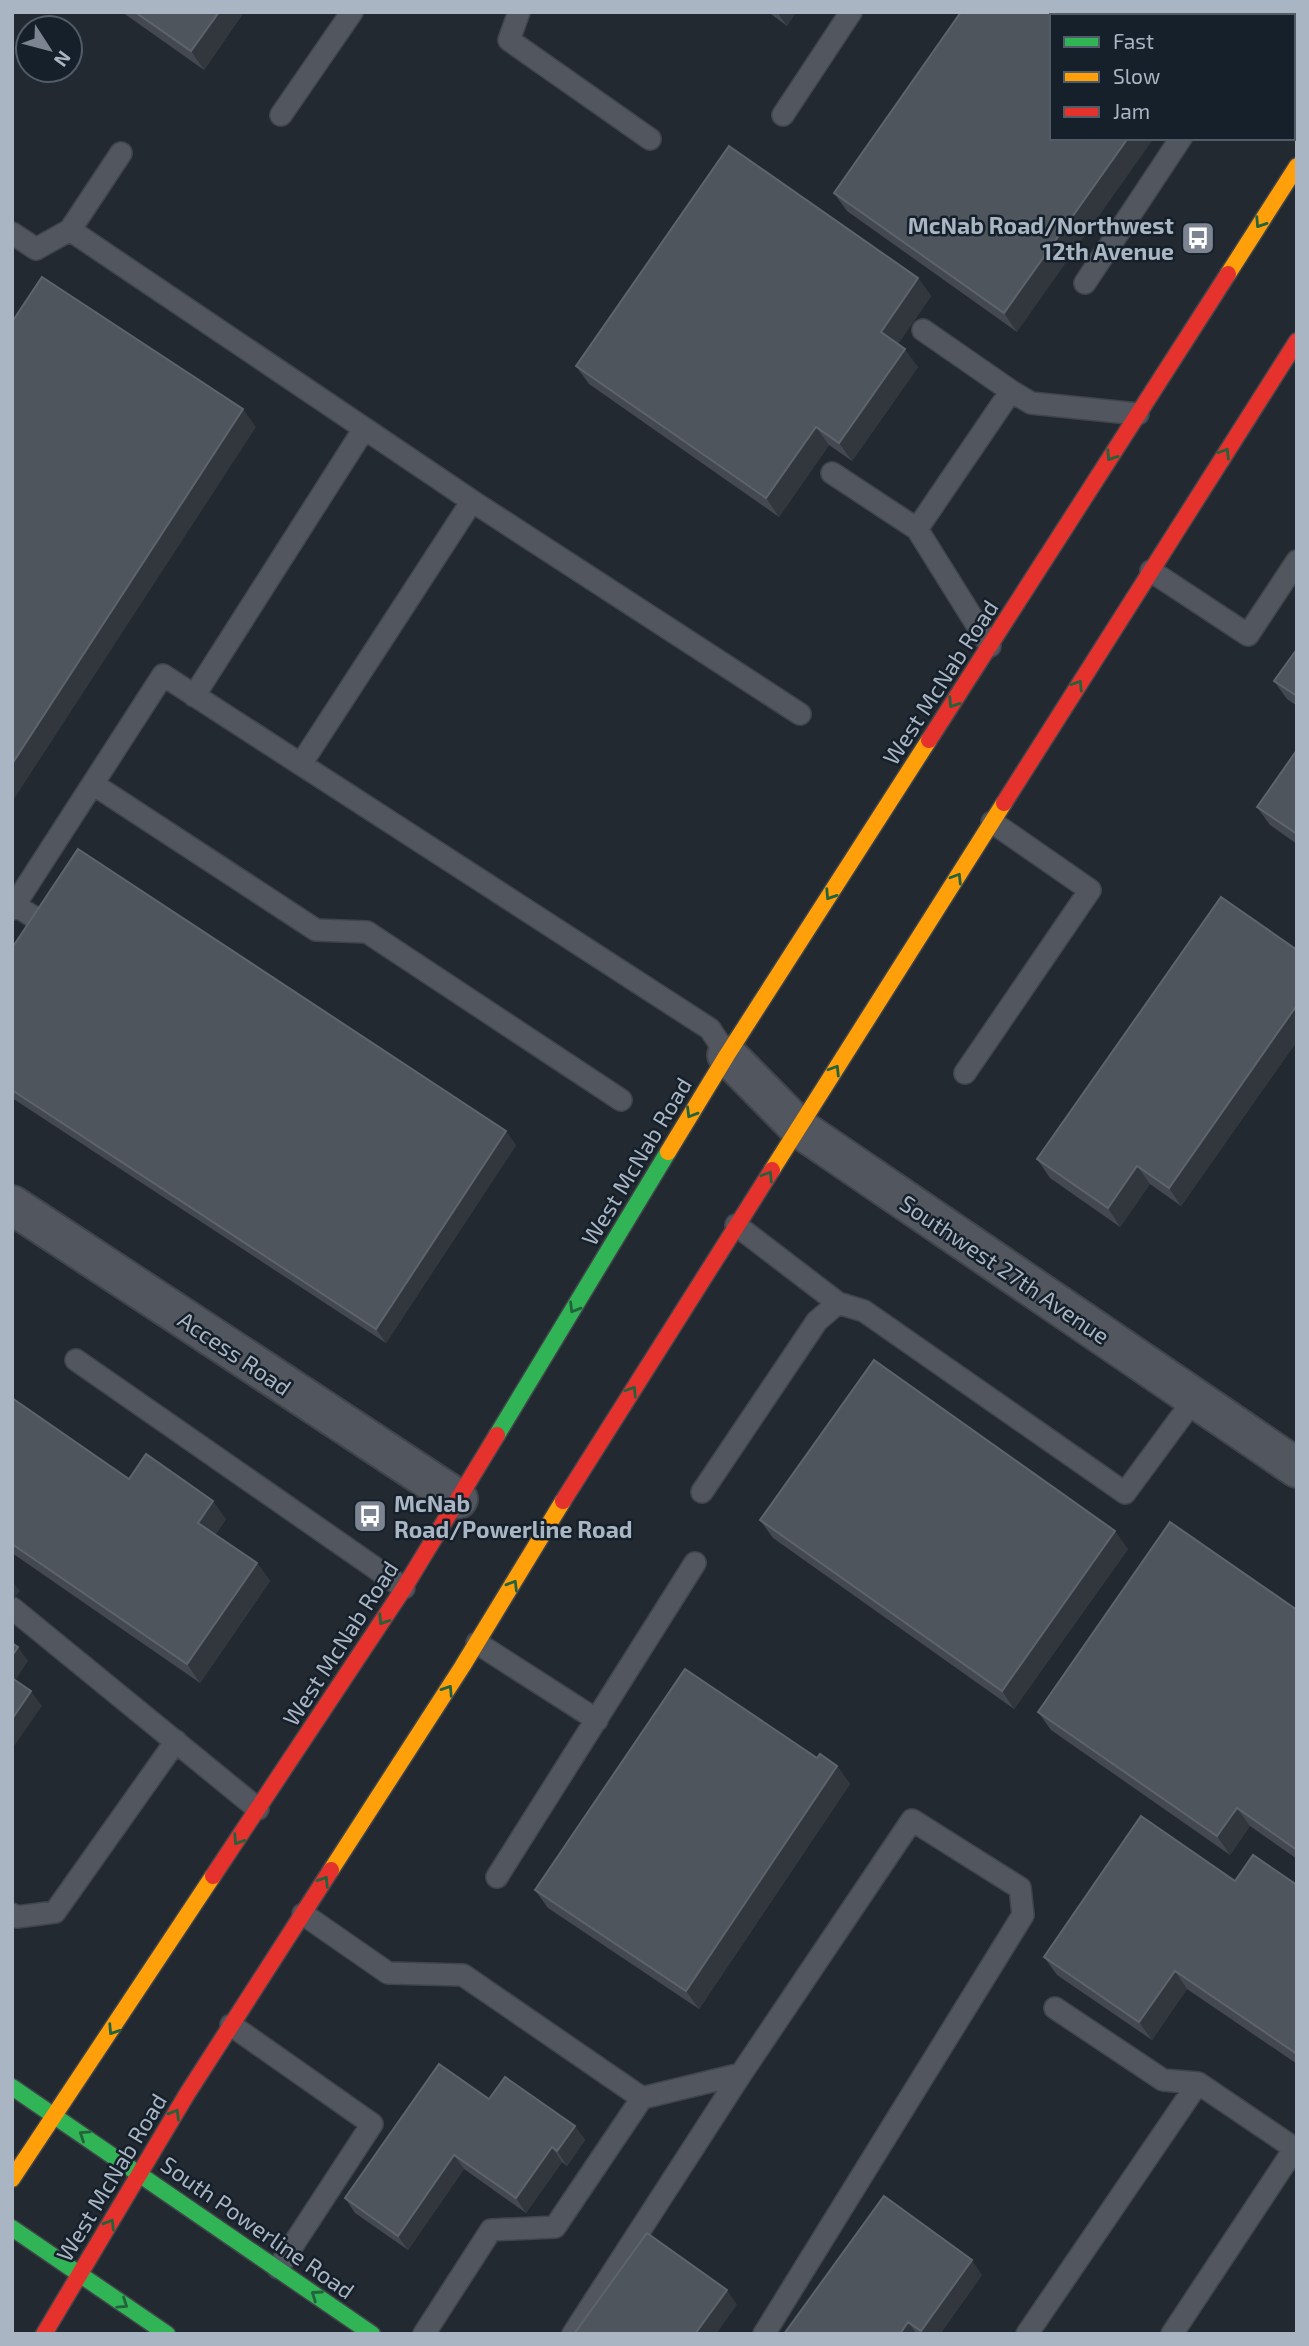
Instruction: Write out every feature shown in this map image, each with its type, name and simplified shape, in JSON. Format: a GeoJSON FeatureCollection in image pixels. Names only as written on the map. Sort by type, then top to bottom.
{"type":"FeatureCollection","features":[{"type":"Feature","properties":{"kind":"main road","name":"West McNab Road"},"geometry":{"type":"LineString","coordinates":[[12,2179],[404,1588],[727,1055],[1297,166]]}},
{"type":"Feature","properties":{"kind":"main road","name":"West McNab Road"},"geometry":{"type":"LineString","coordinates":[[44,2334],[232,2025],[477,1643],[575,1480],[1297,341]]}},
{"type":"Feature","properties":{"kind":"main road","name":"South Powerline Road"},"geometry":{"type":"LineString","coordinates":[[12,2087],[372,2334]]}},
{"type":"Feature","properties":{"kind":"main road"},"geometry":{"type":"LineString","coordinates":[[12,2228],[166,2334]]}},
{"type":"Feature","properties":{"kind":"street","name":"Southwest 27th Avenue"},"geometry":{"type":"LineString","coordinates":[[727,1055],[799,1128],[1297,1468]]}},
{"type":"Feature","properties":{"kind":"street","name":"Access Road"},"geometry":{"type":"LineString","coordinates":[[12,1206],[458,1499]]}},
{"type":"Feature","properties":{"kind":"lane"},"geometry":{"type":"LineString","coordinates":[[281,115],[352,12]]}},
{"type":"Feature","properties":{"kind":"lane"},"geometry":{"type":"LineString","coordinates":[[519,12],[509,40],[650,139]]}},
{"type":"Feature","properties":{"kind":"lane"},"geometry":{"type":"LineString","coordinates":[[783,115],[851,12]]}},
{"type":"Feature","properties":{"kind":"lane"},"geometry":{"type":"LineString","coordinates":[[1085,283],[1180,140]]}},
{"type":"Feature","properties":{"kind":"lane"},"geometry":{"type":"LineString","coordinates":[[12,233],[36,249],[70,230],[121,153]]}},
{"type":"Feature","properties":{"kind":"lane"},"geometry":{"type":"LineString","coordinates":[[70,230],[472,501],[800,714]]}},
{"type":"Feature","properties":{"kind":"lane"},"geometry":{"type":"LineString","coordinates":[[923,330],[1031,402],[1138,414]]}},
{"type":"Feature","properties":{"kind":"lane"},"geometry":{"type":"LineString","coordinates":[[917,529],[1011,391]]}},
{"type":"Feature","properties":{"kind":"lane"},"geometry":{"type":"LineString","coordinates":[[194,696],[365,429]]}},
{"type":"Feature","properties":{"kind":"lane"},"geometry":{"type":"LineString","coordinates":[[832,473],[917,529],[990,646]]}},
{"type":"Feature","properties":{"kind":"lane"},"geometry":{"type":"LineString","coordinates":[[301,764],[472,501]]}},
{"type":"Feature","properties":{"kind":"lane"},"geometry":{"type":"LineString","coordinates":[[1151,571],[1248,635],[1297,561]]}},
{"type":"Feature","properties":{"kind":"lane"},"geometry":{"type":"LineString","coordinates":[[73,943],[13,907],[163,675],[710,1029],[727,1055]]}},
{"type":"Feature","properties":{"kind":"lane"},"geometry":{"type":"LineString","coordinates":[[93,784],[316,930],[367,932],[621,1100]]}},
{"type":"Feature","properties":{"kind":"lane"},"geometry":{"type":"LineString","coordinates":[[965,1073],[1090,890],[992,822]]}},
{"type":"Feature","properties":{"kind":"lane"},"geometry":{"type":"LineString","coordinates":[[736,1225],[838,1303],[864,1311],[1125,1493],[1195,1398]]}},
{"type":"Feature","properties":{"kind":"lane"},"geometry":{"type":"LineString","coordinates":[[702,1492],[817,1321],[838,1303]]}},
{"type":"Feature","properties":{"kind":"lane"},"geometry":{"type":"LineString","coordinates":[[76,1360],[404,1588]]}},
{"type":"Feature","properties":{"kind":"lane"},"geometry":{"type":"LineString","coordinates":[[497,1877],[695,1563]]}},
{"type":"Feature","properties":{"kind":"lane"},"geometry":{"type":"LineString","coordinates":[[12,1608],[258,1809]]}},
{"type":"Feature","properties":{"kind":"lane"},"geometry":{"type":"LineString","coordinates":[[477,1643],[597,1720]]}},
{"type":"Feature","properties":{"kind":"lane"},"geometry":{"type":"LineString","coordinates":[[12,1914],[17,1917],[55,1912],[176,1741]]}},
{"type":"Feature","properties":{"kind":"lane"},"geometry":{"type":"LineString","coordinates":[[573,2334],[741,2074],[912,1820],[1020,1888],[1023,1915],[764,2334]]}},
{"type":"Feature","properties":{"kind":"lane"},"geometry":{"type":"LineString","coordinates":[[303,1914],[388,1973],[463,1975],[642,2098]]}},
{"type":"Feature","properties":{"kind":"lane"},"geometry":{"type":"LineString","coordinates":[[1055,2008],[1164,2080],[1198,2083],[1296,2149],[1172,2334]]}},
{"type":"Feature","properties":{"kind":"lane"},"geometry":{"type":"LineString","coordinates":[[232,2025],[372,2124],[278,2268]]}},
{"type":"Feature","properties":{"kind":"lane"},"geometry":{"type":"LineString","coordinates":[[424,2334],[491,2230],[555,2227],[642,2098],[741,2074]]}},
{"type":"Feature","properties":{"kind":"lane"},"geometry":{"type":"LineString","coordinates":[[1027,2334],[1198,2083]]}},
{"type":"Feature","properties":{"kind":"building"},"geometry":{"type":"Polygon","coordinates":[[[135,12],[219,12],[191,51],[135,12]]]}},
{"type":"Feature","properties":{"kind":"building"},"geometry":{"type":"Polygon","coordinates":[[[961,12],[1158,14],[1050,14],[1050,140],[1127,140],[1004,313],[834,193],[961,12]]]}},
{"type":"Feature","properties":{"kind":"building"},"geometry":{"type":"Polygon","coordinates":[[[729,146],[918,278],[881,332],[905,349],[839,443],[816,427],[766,498],[576,366],[729,146]]]}},
{"type":"Feature","properties":{"kind":"building"},"geometry":{"type":"Polygon","coordinates":[[[42,277],[243,409],[12,764],[12,322],[42,277]]]}},
{"type":"Feature","properties":{"kind":"building"},"geometry":{"type":"Polygon","coordinates":[[[1297,649],[1297,696],[1274,681],[1297,649]]]}},
{"type":"Feature","properties":{"kind":"building"},"geometry":{"type":"Polygon","coordinates":[[[1297,750],[1297,834],[1257,807],[1297,750]]]}},
{"type":"Feature","properties":{"kind":"building"},"geometry":{"type":"Polygon","coordinates":[[[78,849],[506,1131],[376,1329],[12,1090],[12,948],[78,849]]]}},
{"type":"Feature","properties":{"kind":"building"},"geometry":{"type":"Polygon","coordinates":[[[1221,897],[1297,950],[1297,1005],[1169,1188],[1137,1166],[1108,1208],[1037,1159],[1221,897]]]}},
{"type":"Feature","properties":{"kind":"building"},"geometry":{"type":"Polygon","coordinates":[[[874,1360],[1115,1531],[1002,1691],[760,1520],[874,1360]]]}},
{"type":"Feature","properties":{"kind":"building"},"geometry":{"type":"Polygon","coordinates":[[[12,1398],[129,1479],[146,1454],[213,1501],[198,1523],[257,1563],[187,1664],[12,1544],[12,1398]]]}},
{"type":"Feature","properties":{"kind":"building"},"geometry":{"type":"Polygon","coordinates":[[[1170,1522],[1297,1610],[1297,1850],[1237,1808],[1217,1836],[1038,1712],[1170,1522]]]}},
{"type":"Feature","properties":{"kind":"building"},"geometry":{"type":"Polygon","coordinates":[[[12,1643],[18,1647],[12,1656],[12,1643]]]}},
{"type":"Feature","properties":{"kind":"building"},"geometry":{"type":"Polygon","coordinates":[[[685,1669],[817,1758],[820,1754],[837,1766],[686,1991],[535,1890],[685,1669]]]}},
{"type":"Feature","properties":{"kind":"building"},"geometry":{"type":"Polygon","coordinates":[[[12,1678],[31,1691],[12,1719],[12,1678]]]}},
{"type":"Feature","properties":{"kind":"building"},"geometry":{"type":"Polygon","coordinates":[[[1141,1816],[1235,1881],[1253,1855],[1297,1885],[1297,2054],[1175,1971],[1139,2022],[1044,1957],[1141,1816]]]}},
{"type":"Feature","properties":{"kind":"building"},"geometry":{"type":"Polygon","coordinates":[[[439,2064],[489,2099],[505,2077],[575,2126],[557,2151],[552,2147],[516,2198],[454,2155],[398,2236],[345,2198],[439,2064]]]}},
{"type":"Feature","properties":{"kind":"building"},"geometry":{"type":"Polygon","coordinates":[[[884,2196],[972,2260],[921,2331],[908,2322],[900,2334],[784,2334],[884,2196]]]}},
{"type":"Feature","properties":{"kind":"building"},"geometry":{"type":"Polygon","coordinates":[[[647,2233],[727,2290],[695,2334],[574,2334],[647,2233]]]}},
{"type":"Feature","properties":{"kind":"traffic: fast"},"geometry":{"type":"LineString","coordinates":[[497,1435],[668,1152]]}},
{"type":"Feature","properties":{"kind":"traffic: fast"},"geometry":{"type":"LineString","coordinates":[[12,2087],[372,2334]]}},
{"type":"Feature","properties":{"kind":"traffic: fast"},"geometry":{"type":"LineString","coordinates":[[12,2228],[167,2334]]}},
{"type":"Feature","properties":{"kind":"traffic: slow"},"geometry":{"type":"LineString","coordinates":[[1228,274],[1297,166]]}},
{"type":"Feature","properties":{"kind":"traffic: slow"},"geometry":{"type":"LineString","coordinates":[[668,1152],[929,740]]}},
{"type":"Feature","properties":{"kind":"traffic: slow"},"geometry":{"type":"LineString","coordinates":[[772,1170],[1004,803]]}},
{"type":"Feature","properties":{"kind":"traffic: slow"},"geometry":{"type":"LineString","coordinates":[[331,1870],[462,1667],[563,1501]]}},
{"type":"Feature","properties":{"kind":"traffic: slow"},"geometry":{"type":"LineString","coordinates":[[12,2179],[213,1876]]}},
{"type":"Feature","properties":{"kind":"traffic: jam"},"geometry":{"type":"LineString","coordinates":[[929,740],[1228,274]]}},
{"type":"Feature","properties":{"kind":"traffic: jam"},"geometry":{"type":"LineString","coordinates":[[1004,803],[1297,341]]}},
{"type":"Feature","properties":{"kind":"traffic: jam"},"geometry":{"type":"LineString","coordinates":[[563,1501],[772,1170]]}},
{"type":"Feature","properties":{"kind":"traffic: jam"},"geometry":{"type":"LineString","coordinates":[[213,1876],[404,1588],[497,1435]]}},
{"type":"Feature","properties":{"kind":"traffic: jam"},"geometry":{"type":"LineString","coordinates":[[44,2334],[187,2094],[331,1870]]}},
{"type":"Feature","properties":{"kind":"place","name":"McNab Road/Northwest 12th Avenue"},"geometry":{"type":"Point","coordinates":[1198,238]}},
{"type":"Feature","properties":{"kind":"place","name":"McNab Road/Powerline Road"},"geometry":{"type":"Point","coordinates":[370,1516]}}]}
